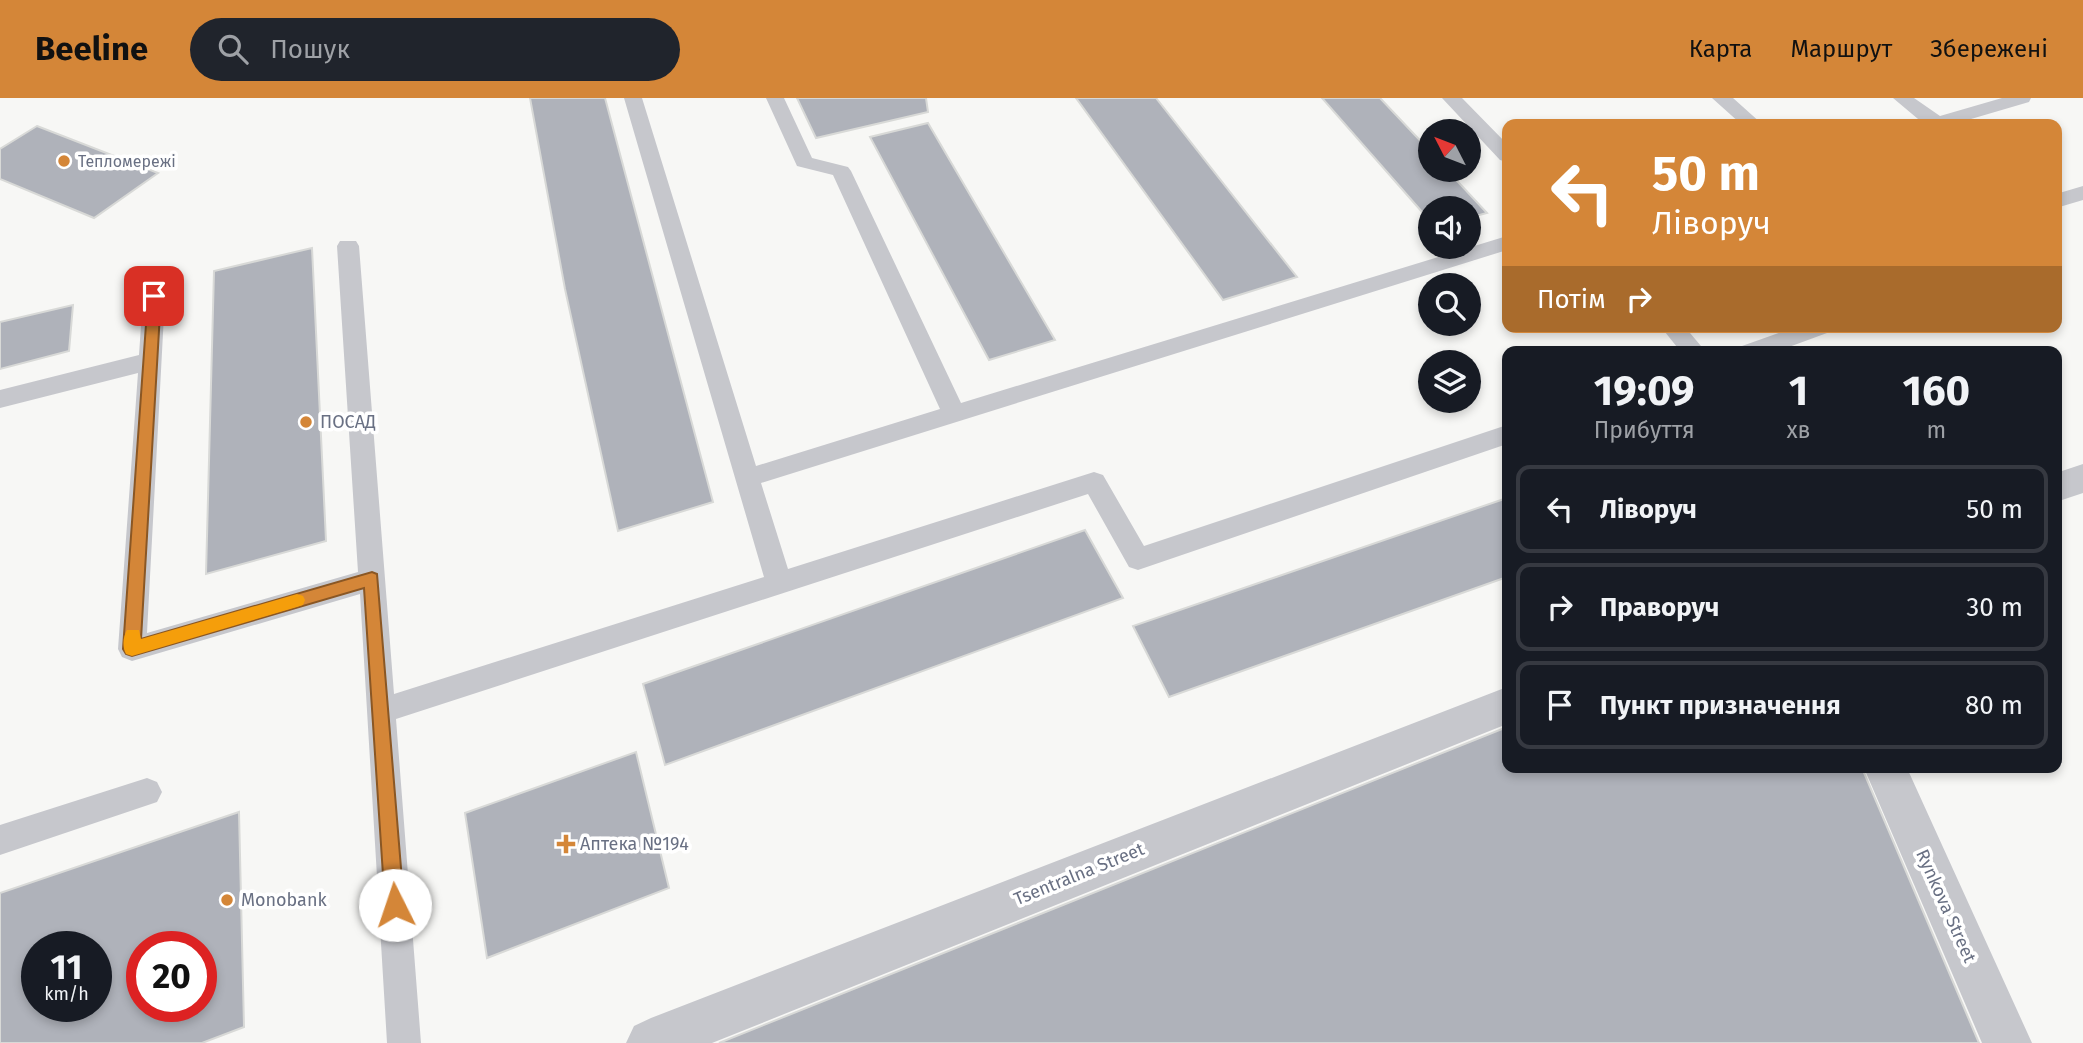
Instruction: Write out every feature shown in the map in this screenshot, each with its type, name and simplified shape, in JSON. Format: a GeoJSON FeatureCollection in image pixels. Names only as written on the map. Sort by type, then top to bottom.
{"type":"FeatureCollection","features":[{"type":"Feature","properties":{"kind":"street"},"geometry":{"type":"LineString","coordinates":[[2062,486],[2083,478]]}},
{"type":"Feature","properties":{"kind":"street","name":"Tsentralna Street"},"geometry":{"type":"LineString","coordinates":[[652,1043],[1502,707]]}},
{"type":"Feature","properties":{"kind":"street","name":"Rynkova Street"},"geometry":{"type":"LineString","coordinates":[[1887,773],[2007,1043]]}},
{"type":"Feature","properties":{"kind":"lane"},"geometry":{"type":"LineString","coordinates":[[633,98],[779,584]]}},
{"type":"Feature","properties":{"kind":"lane"},"geometry":{"type":"LineString","coordinates":[[775,98],[804,163],[841,171],[954,414]]}},
{"type":"Feature","properties":{"kind":"lane"},"geometry":{"type":"LineString","coordinates":[[1451,98],[1502,151]]}},
{"type":"Feature","properties":{"kind":"lane"},"geometry":{"type":"LineString","coordinates":[[1721,98],[1746,119]]}},
{"type":"Feature","properties":{"kind":"lane"},"geometry":{"type":"LineString","coordinates":[[1902,98],[1929,119]]}},
{"type":"Feature","properties":{"kind":"lane"},"geometry":{"type":"LineString","coordinates":[[1952,119],[2022,98]]}},
{"type":"Feature","properties":{"kind":"lane"},"geometry":{"type":"LineString","coordinates":[[2062,199],[2083,193]]}},
{"type":"Feature","properties":{"kind":"lane"},"geometry":{"type":"LineString","coordinates":[[747,478],[1502,245]]}},
{"type":"Feature","properties":{"kind":"lane"},"geometry":{"type":"LineString","coordinates":[[348,246],[404,1043]]}},
{"type":"Feature","properties":{"kind":"lane"},"geometry":{"type":"LineString","coordinates":[[154,296],[132,649],[372,579]]}},
{"type":"Feature","properties":{"kind":"lane"},"geometry":{"type":"LineString","coordinates":[[1678,333],[1689,346]]}},
{"type":"Feature","properties":{"kind":"lane"},"geometry":{"type":"LineString","coordinates":[[1767,346],[1802,333]]}},
{"type":"Feature","properties":{"kind":"lane"},"geometry":{"type":"LineString","coordinates":[[0,400],[150,361]]}},
{"type":"Feature","properties":{"kind":"lane"},"geometry":{"type":"LineString","coordinates":[[382,711],[1094,482],[1138,559],[1502,436]]}},
{"type":"Feature","properties":{"kind":"lane"},"geometry":{"type":"LineString","coordinates":[[0,840],[147,792]]}},
{"type":"Feature","properties":{"kind":"building"},"geometry":{"type":"Polygon","coordinates":[[[530,98],[605,98],[713,502],[618,531],[565,289],[530,98]]]}},
{"type":"Feature","properties":{"kind":"building"},"geometry":{"type":"Polygon","coordinates":[[[797,98],[926,98],[928,112],[816,138],[797,98]]]}},
{"type":"Feature","properties":{"kind":"building"},"geometry":{"type":"Polygon","coordinates":[[[1076,98],[1156,98],[1297,277],[1223,300],[1076,98]]]}},
{"type":"Feature","properties":{"kind":"building"},"geometry":{"type":"Polygon","coordinates":[[[1322,98],[1380,98],[1418,138],[1418,182],[1458,182],[1471,196],[1418,196],[1418,207],[1322,98]]]}},
{"type":"Feature","properties":{"kind":"building"},"geometry":{"type":"Polygon","coordinates":[[[928,123],[1055,340],[989,360],[870,137],[928,123]]]}},
{"type":"Feature","properties":{"kind":"building","name":"Тепломережі"},"geometry":{"type":"Polygon","coordinates":[[[37,126],[158,173],[94,218],[0,179],[0,149],[37,126]]]}},
{"type":"Feature","properties":{"kind":"building"},"geometry":{"type":"Polygon","coordinates":[[[312,248],[326,541],[206,574],[214,271],[312,248]]]}},
{"type":"Feature","properties":{"kind":"building"},"geometry":{"type":"Polygon","coordinates":[[[73,305],[69,351],[0,369],[0,322],[73,305]]]}},
{"type":"Feature","properties":{"kind":"building"},"geometry":{"type":"Polygon","coordinates":[[[1502,500],[1502,579],[1169,697],[1133,626],[1502,500]]]}},
{"type":"Feature","properties":{"kind":"building"},"geometry":{"type":"Polygon","coordinates":[[[1085,530],[1123,598],[665,765],[643,684],[1085,530]]]}},
{"type":"Feature","properties":{"kind":"building"},"geometry":{"type":"Polygon","coordinates":[[[1502,729],[1502,773],[1864,773],[1979,1043],[719,1043],[1502,729]]]}},
{"type":"Feature","properties":{"kind":"building"},"geometry":{"type":"Polygon","coordinates":[[[636,752],[669,888],[487,958],[465,813],[636,752]]]}},
{"type":"Feature","properties":{"kind":"building"},"geometry":{"type":"Polygon","coordinates":[[[239,812],[244,1027],[202,1043],[0,1043],[0,893],[239,812]]]}},
{"type":"Feature","properties":{"kind":"slow traffic"},"geometry":{"type":"LineString","coordinates":[[133,635],[132,649],[297,600]]}},
{"type":"Feature","properties":{"kind":"place","name":"Тепломережі"},"geometry":{"type":"Point","coordinates":[64,161]}},
{"type":"Feature","properties":{"kind":"place","name":"ПОСАД"},"geometry":{"type":"Point","coordinates":[306,422]}},
{"type":"Feature","properties":{"kind":"place","name":"Аптека №194"},"geometry":{"type":"Point","coordinates":[566,844]}},
{"type":"Feature","properties":{"kind":"place","name":"Monobank"},"geometry":{"type":"Point","coordinates":[227,900]}},
{"type":"Feature","properties":{"kind":"route"},"geometry":{"type":"LineString","coordinates":[[154,296],[132,649],[372,579],[395,905]]}}]}
